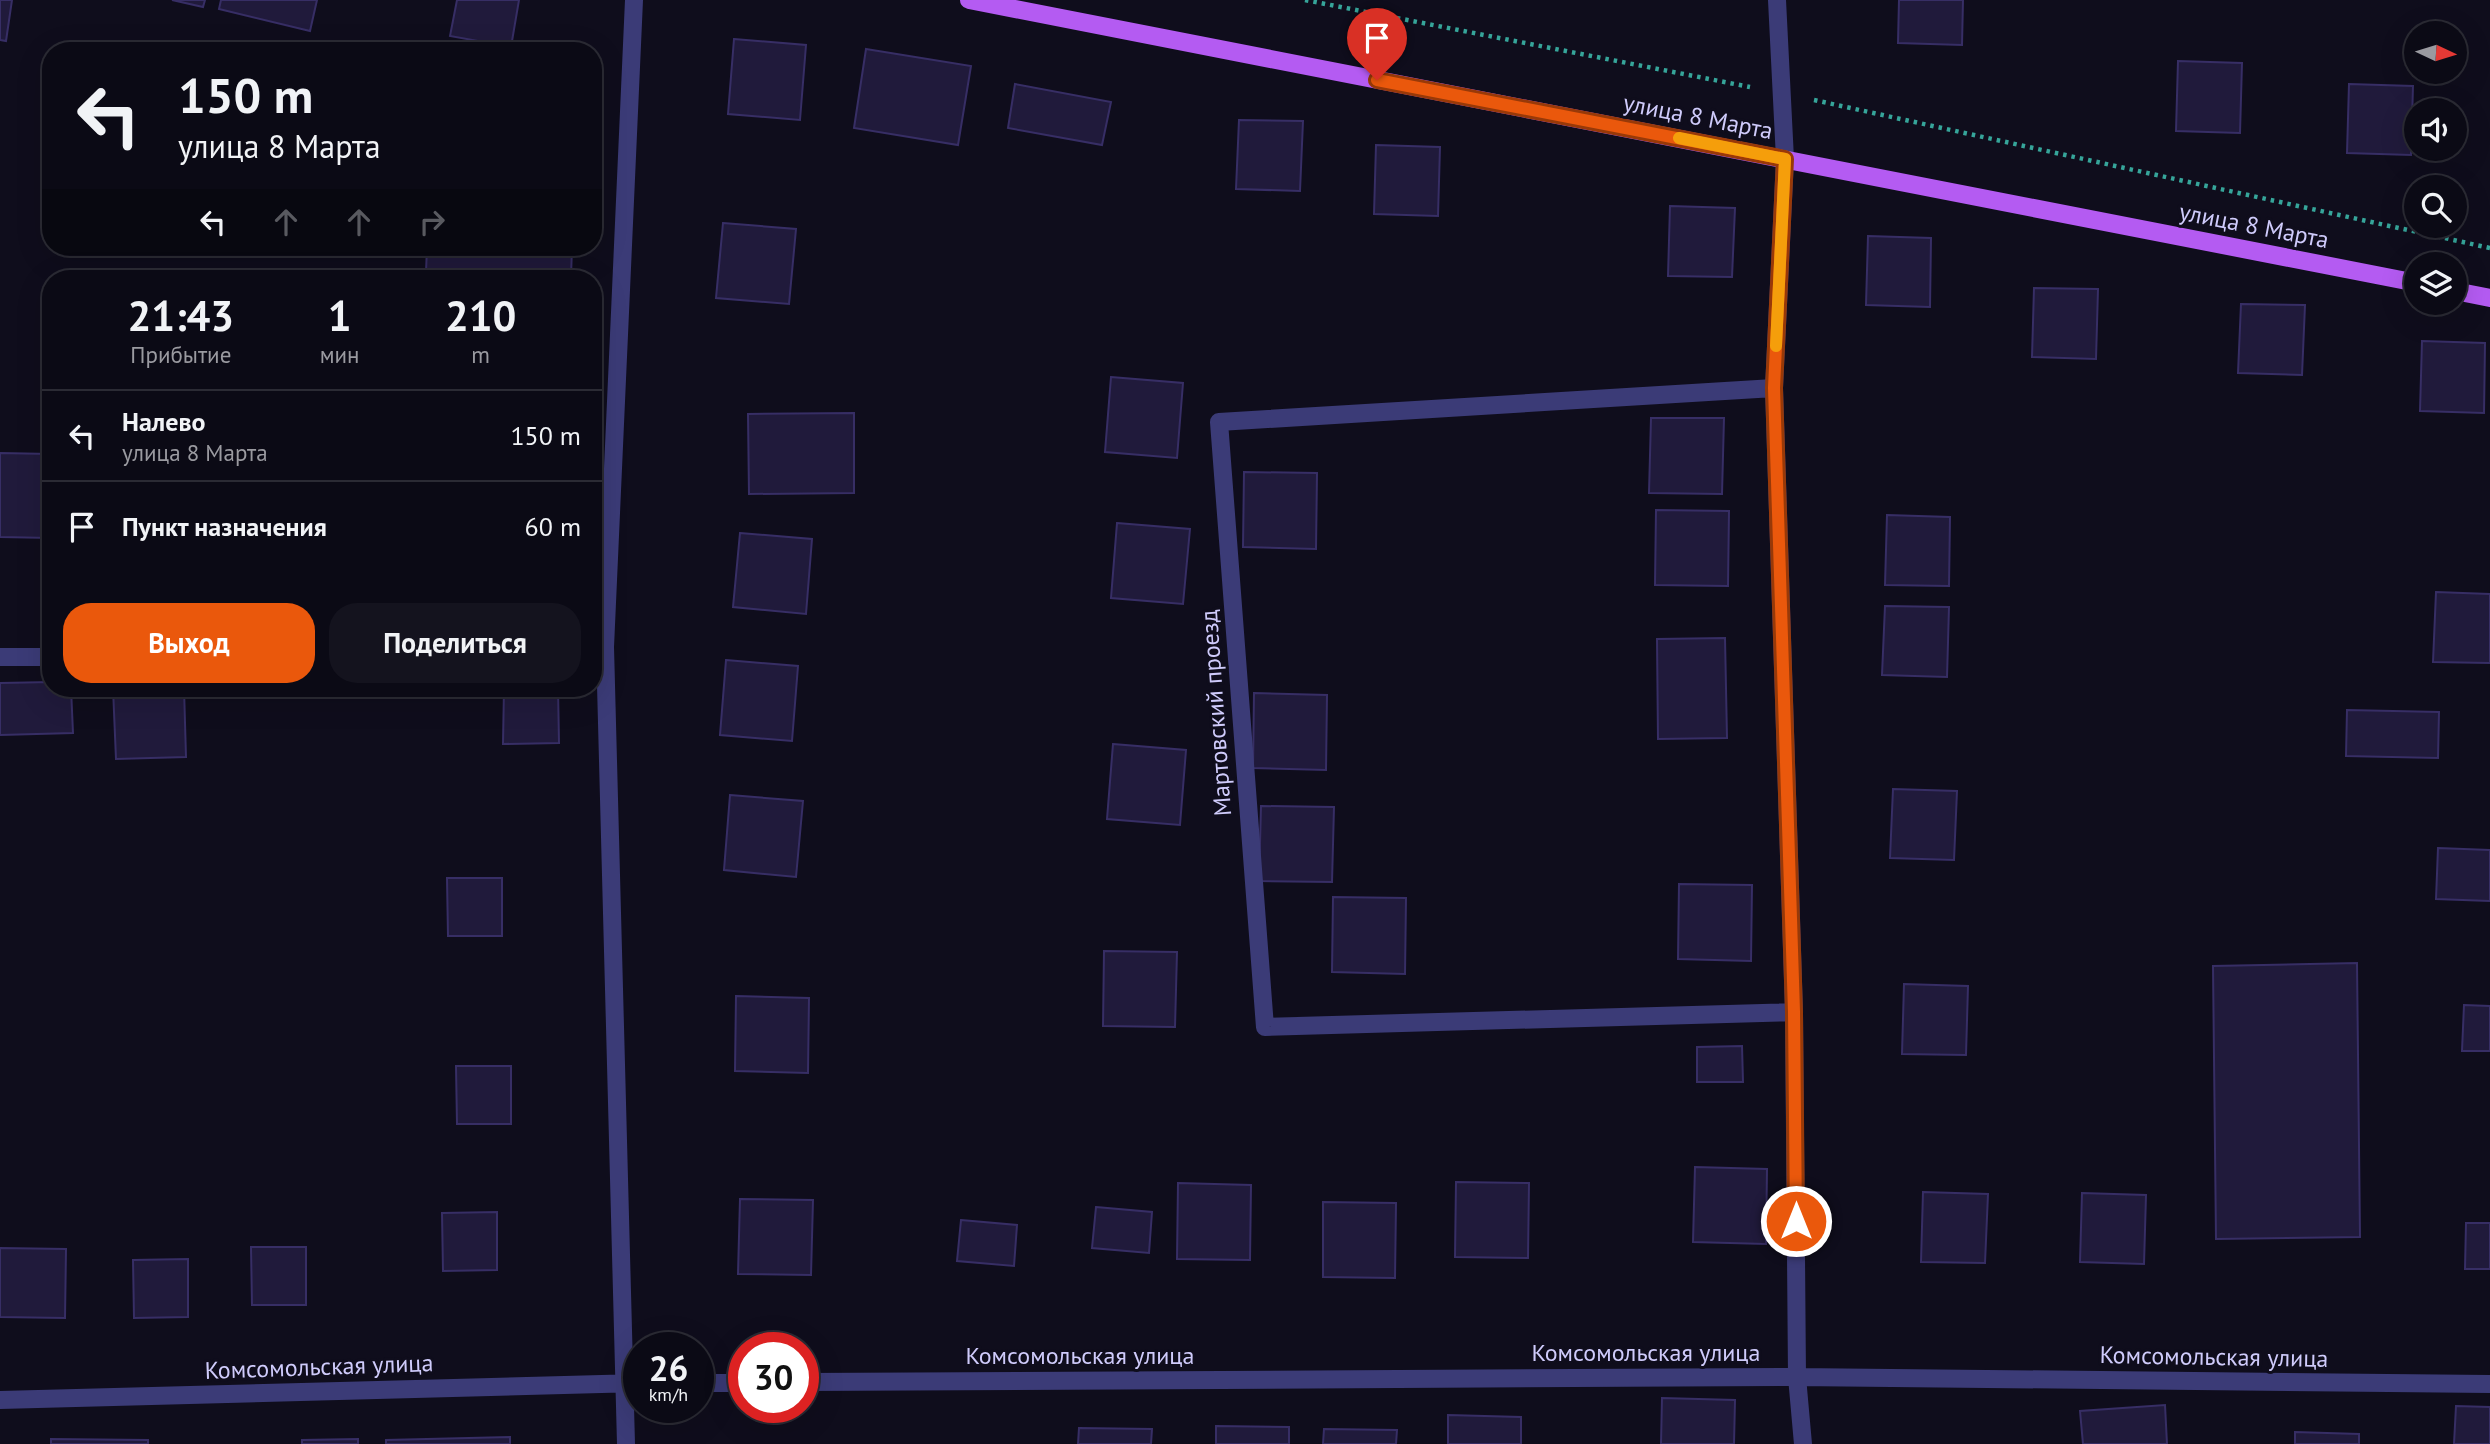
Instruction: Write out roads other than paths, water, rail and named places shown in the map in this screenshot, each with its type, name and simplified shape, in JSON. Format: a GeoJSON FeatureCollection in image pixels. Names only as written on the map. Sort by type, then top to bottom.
{"type":"FeatureCollection","features":[{"type":"Feature","properties":{"kind":"main road","name":"улица 8 Марта"},"geometry":{"type":"LineString","coordinates":[[969,0],[2404,280]]}},
{"type":"Feature","properties":{"kind":"main road"},"geometry":{"type":"LineString","coordinates":[[2467,293],[2490,298]]}},
{"type":"Feature","properties":{"kind":"street"},"geometry":{"type":"LineString","coordinates":[[602,592],[634,0]]}},
{"type":"Feature","properties":{"kind":"street"},"geometry":{"type":"LineString","coordinates":[[1777,0],[1785,159],[1774,388],[1794,1012],[1797,1377],[1803,1444]]}},
{"type":"Feature","properties":{"kind":"street","name":"Мартовский проезд"},"geometry":{"type":"LineString","coordinates":[[1774,388],[1219,422],[1265,1027],[1794,1012]]}},
{"type":"Feature","properties":{"kind":"street"},"geometry":{"type":"LineString","coordinates":[[0,657],[42,657]]}},
{"type":"Feature","properties":{"kind":"street"},"geometry":{"type":"LineString","coordinates":[[601,697],[630,1332]]}},
{"type":"Feature","properties":{"kind":"street","name":"Комсомольская улица"},"geometry":{"type":"LineString","coordinates":[[819,1382],[1797,1377],[2490,1384]]}},
{"type":"Feature","properties":{"kind":"street","name":"Комсомольская улица"},"geometry":{"type":"LineString","coordinates":[[0,1400],[623,1383]]}},
{"type":"Feature","properties":{"kind":"street"},"geometry":{"type":"LineString","coordinates":[[626,1444],[628,1423]]}}]}
